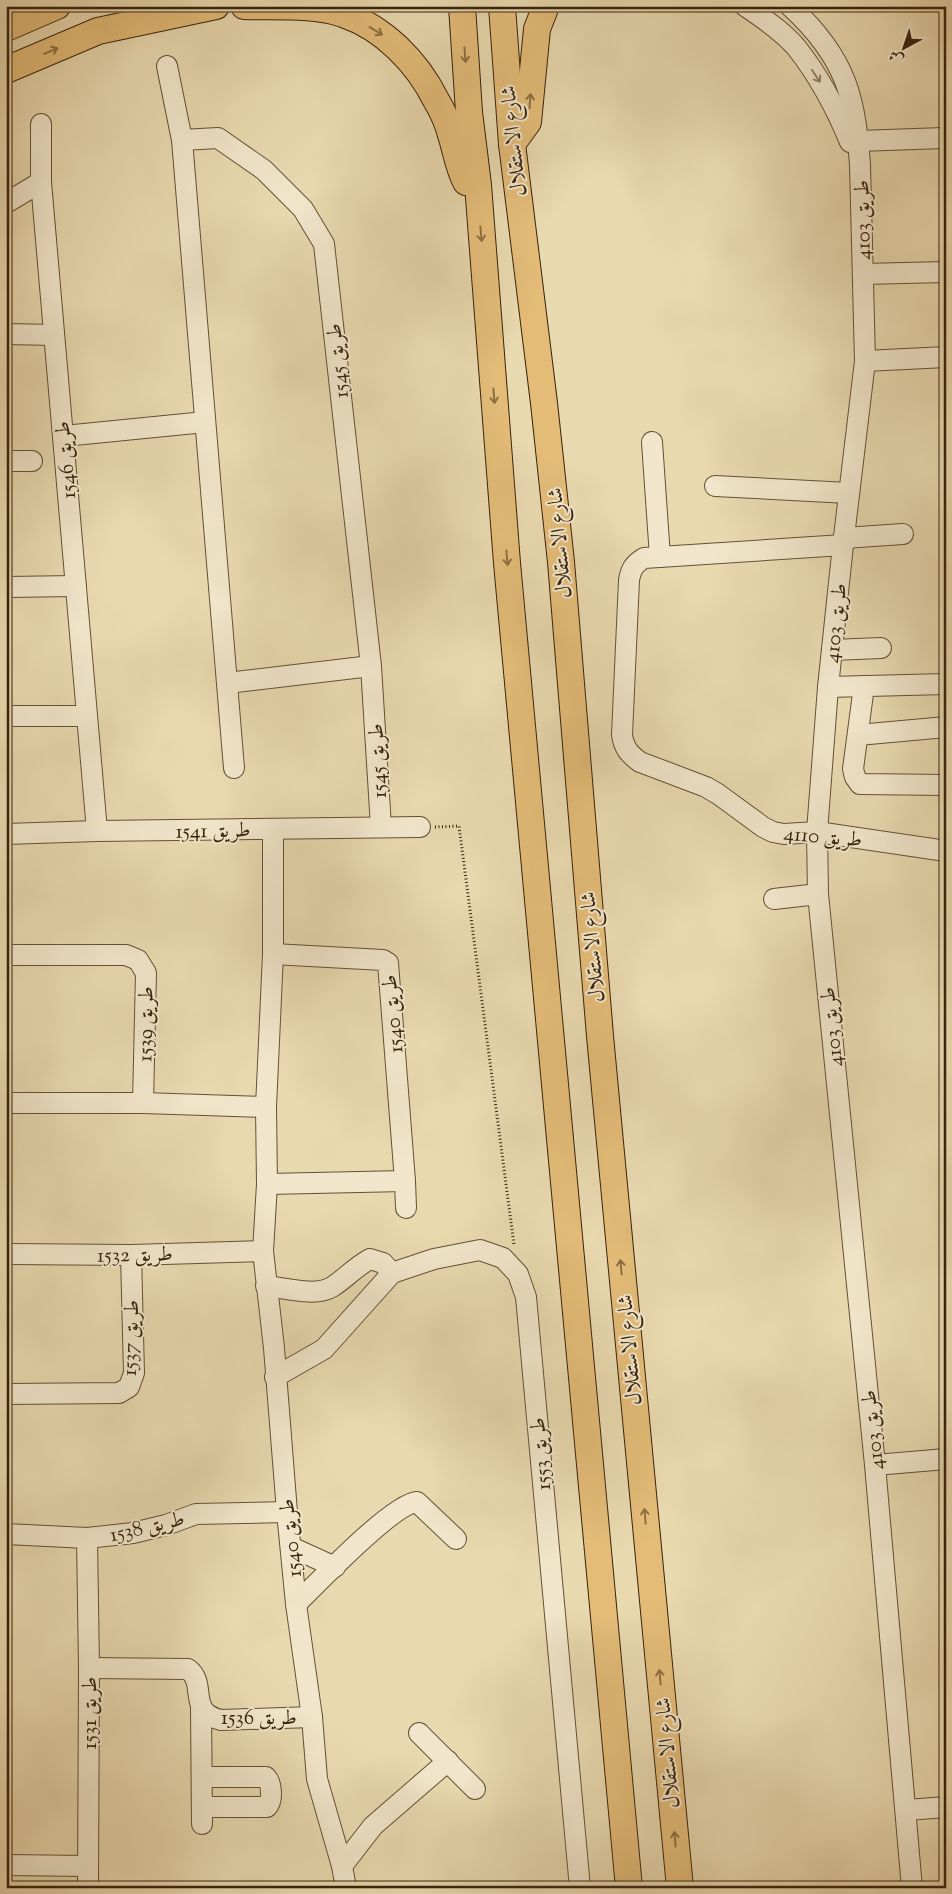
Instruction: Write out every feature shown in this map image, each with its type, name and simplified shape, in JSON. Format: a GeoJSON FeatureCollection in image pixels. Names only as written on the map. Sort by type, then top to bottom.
{"type":"FeatureCollection","features":[{"type":"Feature","properties":{"kind":"main road"},"geometry":{"type":"LineString","coordinates":[[6,28],[57,6]]}},
{"type":"Feature","properties":{"kind":"main road"},"geometry":{"type":"LineString","coordinates":[[6,70],[98,31],[216,6]]}},
{"type":"Feature","properties":{"kind":"main road"},"geometry":{"type":"LineString","coordinates":[[244,6],[314,9],[342,13],[380,33],[414,64],[436,99],[451,133],[462,173],[479,206]]}},
{"type":"Feature","properties":{"kind":"main road","name":"شارع الاستقلال"},"geometry":{"type":"LineString","coordinates":[[462,6],[510,592],[629,1888]]}},
{"type":"Feature","properties":{"kind":"main road","name":"شارع الاستقلال"},"geometry":{"type":"LineString","coordinates":[[502,6],[512,144],[544,403],[561,562],[599,1027],[680,1888]]}},
{"type":"Feature","properties":{"kind":"main road"},"geometry":{"type":"LineString","coordinates":[[512,144],[528,122],[537,29],[546,6]]}},
{"type":"Feature","properties":{"kind":"street","name":"طريق 4103"},"geometry":{"type":"LineString","coordinates":[[744,6],[766,20],[796,46],[833,102],[860,165]]}},
{"type":"Feature","properties":{"kind":"street"},"geometry":{"type":"LineString","coordinates":[[762,6],[776,11],[794,7]]}},
{"type":"Feature","properties":{"kind":"street","name":"طريق 4103"},"geometry":{"type":"LineString","coordinates":[[794,7],[796,46]]}},
{"type":"Feature","properties":{"kind":"street","name":"طريق 4103"},"geometry":{"type":"LineString","coordinates":[[794,7],[821,38],[845,80],[858,141],[860,165],[865,361],[843,541],[828,687],[818,832],[818,894],[875,1465],[912,1888]]}},
{"type":"Feature","properties":{"kind":"street"},"geometry":{"type":"LineString","coordinates":[[167,66],[182,140],[234,768]]}},
{"type":"Feature","properties":{"kind":"street","name":"طريق 1546"},"geometry":{"type":"LineString","coordinates":[[41,124],[40,182],[64,436],[97,831]]}},
{"type":"Feature","properties":{"kind":"street","name":"طريق 1545"},"geometry":{"type":"LineString","coordinates":[[182,140],[218,138],[264,170],[303,210],[324,244],[371,666],[380,827]]}},
{"type":"Feature","properties":{"kind":"street"},"geometry":{"type":"LineString","coordinates":[[858,141],[944,138]]}},
{"type":"Feature","properties":{"kind":"street"},"geometry":{"type":"LineString","coordinates":[[6,203],[40,182]]}},
{"type":"Feature","properties":{"kind":"street"},"geometry":{"type":"LineString","coordinates":[[863,274],[946,272]]}},
{"type":"Feature","properties":{"kind":"street"},"geometry":{"type":"LineString","coordinates":[[6,334],[54,335]]}},
{"type":"Feature","properties":{"kind":"street"},"geometry":{"type":"LineString","coordinates":[[865,361],[946,357]]}},
{"type":"Feature","properties":{"kind":"street"},"geometry":{"type":"LineString","coordinates":[[64,436],[205,422]]}},
{"type":"Feature","properties":{"kind":"street"},"geometry":{"type":"LineString","coordinates":[[652,442],[660,557],[904,534]]}},
{"type":"Feature","properties":{"kind":"street","name":"طريق 1546"},"geometry":{"type":"LineString","coordinates":[[6,461],[32,461]]}},
{"type":"Feature","properties":{"kind":"street"},"geometry":{"type":"LineString","coordinates":[[716,486],[849,493]]}},
{"type":"Feature","properties":{"kind":"street","name":"طريق 4110"},"geometry":{"type":"LineString","coordinates":[[660,557],[644,558],[636,563],[630,571],[622,735],[623,745],[631,755],[640,762],[706,787],[773,832],[784,834],[818,832],[946,851]]}},
{"type":"Feature","properties":{"kind":"street"},"geometry":{"type":"LineString","coordinates":[[6,587],[76,586]]}},
{"type":"Feature","properties":{"kind":"street"},"geometry":{"type":"LineString","coordinates":[[832,650],[882,648]]}},
{"type":"Feature","properties":{"kind":"street"},"geometry":{"type":"LineString","coordinates":[[227,683],[371,666]]}},
{"type":"Feature","properties":{"kind":"street"},"geometry":{"type":"LineString","coordinates":[[828,687],[946,684]]}},
{"type":"Feature","properties":{"kind":"street"},"geometry":{"type":"LineString","coordinates":[[864,686],[853,769],[855,778],[860,784],[946,785]]}},
{"type":"Feature","properties":{"kind":"street"},"geometry":{"type":"LineString","coordinates":[[6,716],[87,716]]}},
{"type":"Feature","properties":{"kind":"street"},"geometry":{"type":"LineString","coordinates":[[858,735],[946,727]]}},
{"type":"Feature","properties":{"kind":"street","name":"طريق 1541"},"geometry":{"type":"LineString","coordinates":[[6,834],[420,827]]}},
{"type":"Feature","properties":{"kind":"street","name":"طريق 1540"},"geometry":{"type":"LineString","coordinates":[[273,829],[273,954],[266,1107],[267,1184],[263,1251],[296,1604],[312,1717],[317,1779],[342,1866],[346,1888]]}},
{"type":"Feature","properties":{"kind":"street"},"geometry":{"type":"LineString","coordinates":[[774,899],[818,894]]}},
{"type":"Feature","properties":{"kind":"street","name":"طريق 1540"},"geometry":{"type":"LineString","coordinates":[[273,954],[383,960],[388,963],[406,1208]]}},
{"type":"Feature","properties":{"kind":"street","name":"طريق 1539"},"geometry":{"type":"LineString","coordinates":[[6,955],[126,955],[138,960],[146,973],[143,1103]]}},
{"type":"Feature","properties":{"kind":"street"},"geometry":{"type":"LineString","coordinates":[[6,1103],[143,1103],[266,1107]]}},
{"type":"Feature","properties":{"kind":"street"},"geometry":{"type":"LineString","coordinates":[[267,1184],[405,1181]]}},
{"type":"Feature","properties":{"kind":"street","name":"طريق 1553"},"geometry":{"type":"LineString","coordinates":[[275,1377],[324,1349],[392,1273],[434,1258],[480,1250],[503,1258],[518,1274],[526,1297],[580,1888]]}},
{"type":"Feature","properties":{"kind":"street","name":"طريق 1532"},"geometry":{"type":"LineString","coordinates":[[6,1254],[131,1255],[263,1251]]}},
{"type":"Feature","properties":{"kind":"street","name":"طريق 1537"},"geometry":{"type":"LineString","coordinates":[[6,1394],[119,1393],[129,1387],[134,1373],[131,1255]]}},
{"type":"Feature","properties":{"kind":"street"},"geometry":{"type":"LineString","coordinates":[[266,1286],[319,1292],[332,1287],[356,1266],[370,1259],[383,1263],[392,1273]]}},
{"type":"Feature","properties":{"kind":"street"},"geometry":{"type":"LineString","coordinates":[[272,1342],[311,1355]]}},
{"type":"Feature","properties":{"kind":"street"},"geometry":{"type":"LineString","coordinates":[[875,1465],[946,1459]]}},
{"type":"Feature","properties":{"kind":"street"},"geometry":{"type":"LineString","coordinates":[[296,1604],[364,1537],[412,1502],[417,1502],[456,1539]]}},
{"type":"Feature","properties":{"kind":"street","name":"طريق 1538"},"geometry":{"type":"LineString","coordinates":[[6,1534],[87,1538],[134,1533],[166,1525],[196,1514],[287,1512]]}},
{"type":"Feature","properties":{"kind":"street","name":"طريق 1531"},"geometry":{"type":"LineString","coordinates":[[87,1538],[89,1668],[88,1888]]}},
{"type":"Feature","properties":{"kind":"street"},"geometry":{"type":"LineString","coordinates":[[291,1547],[335,1567]]}},
{"type":"Feature","properties":{"kind":"street","name":"طريق 1536"},"geometry":{"type":"LineString","coordinates":[[89,1668],[188,1669],[195,1675],[201,1708],[206,1714],[221,1720],[312,1717]]}},
{"type":"Feature","properties":{"kind":"street"},"geometry":{"type":"LineString","coordinates":[[201,1708],[202,1815],[267,1807],[271,1801],[270,1782],[266,1777],[202,1777]]}},
{"type":"Feature","properties":{"kind":"street"},"geometry":{"type":"LineString","coordinates":[[419,1732],[475,1789]]}},
{"type":"Feature","properties":{"kind":"street"},"geometry":{"type":"LineString","coordinates":[[342,1866],[373,1826],[448,1761]]}},
{"type":"Feature","properties":{"kind":"street"},"geometry":{"type":"LineString","coordinates":[[906,1810],[946,1807]]}},
{"type":"Feature","properties":{"kind":"street"},"geometry":{"type":"LineString","coordinates":[[333,1834],[373,1826]]}},
{"type":"Feature","properties":{"kind":"street"},"geometry":{"type":"LineString","coordinates":[[6,1865],[88,1866]]}},
{"type":"Feature","properties":{"kind":"path"},"geometry":{"type":"LineString","coordinates":[[420,827],[459,826],[518,1274]]}}]}
